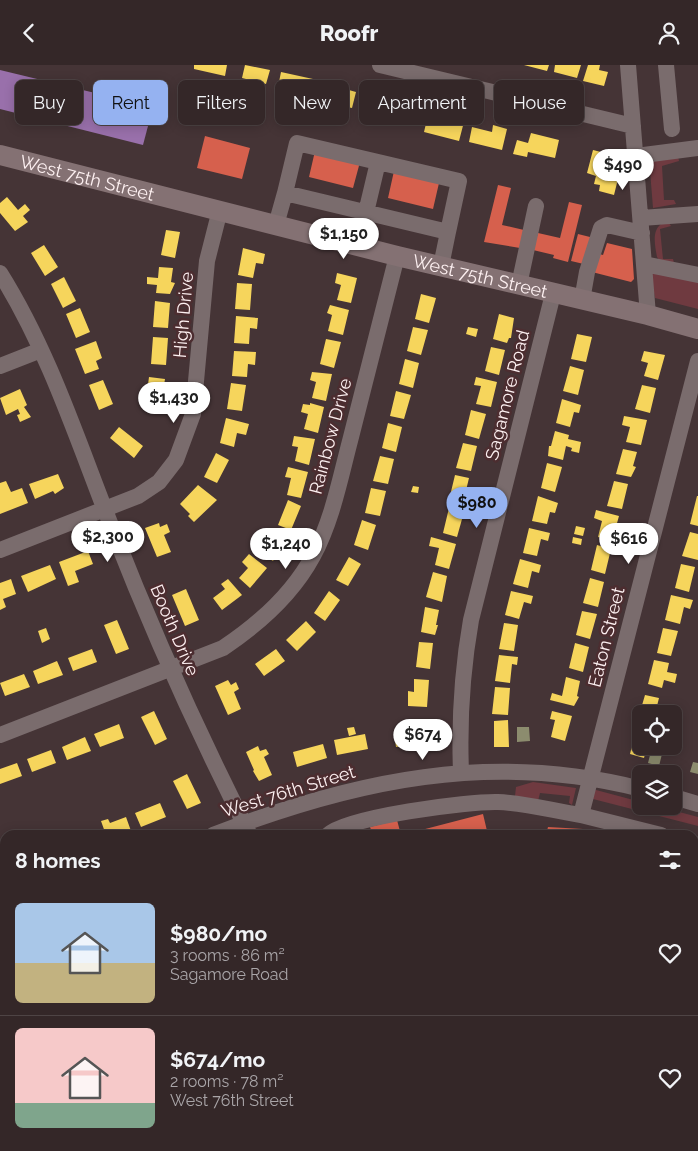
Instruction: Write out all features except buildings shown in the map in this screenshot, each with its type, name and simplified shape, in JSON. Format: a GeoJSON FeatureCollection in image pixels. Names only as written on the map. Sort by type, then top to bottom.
{"type":"FeatureCollection","features":[{"type":"Feature","properties":{"kind":"main road","name":"West 75th Street"},"geometry":{"type":"LineString","coordinates":[[0,155],[397,256],[648,315],[698,329]]}},
{"type":"Feature","properties":{"kind":"street"},"geometry":{"type":"LineString","coordinates":[[380,65],[633,126]]}},
{"type":"Feature","properties":{"kind":"street"},"geometry":{"type":"LineString","coordinates":[[628,65],[648,315]]}},
{"type":"Feature","properties":{"kind":"street"},"geometry":{"type":"LineString","coordinates":[[666,65],[672,129]]}},
{"type":"Feature","properties":{"kind":"street"},"geometry":{"type":"LineString","coordinates":[[276,225],[297,143],[459,181],[441,266]]}},
{"type":"Feature","properties":{"kind":"street"},"geometry":{"type":"LineString","coordinates":[[636,156],[698,148]]}},
{"type":"Feature","properties":{"kind":"street"},"geometry":{"type":"LineString","coordinates":[[358,246],[378,162]]}},
{"type":"Feature","properties":{"kind":"street"},"geometry":{"type":"LineString","coordinates":[[285,193],[448,232]]}},
{"type":"Feature","properties":{"kind":"street"},"geometry":{"type":"LineString","coordinates":[[519,285],[536,206]]}},
{"type":"Feature","properties":{"kind":"street","name":"High Drive"},"geometry":{"type":"LineString","coordinates":[[0,550],[138,496],[158,482],[176,461],[193,414],[208,261],[220,210]]}},
{"type":"Feature","properties":{"kind":"street"},"geometry":{"type":"LineString","coordinates":[[582,300],[587,272],[601,228],[607,225],[641,226],[698,214]]}},
{"type":"Feature","properties":{"kind":"street","name":"Rainbow Drive"},"geometry":{"type":"LineString","coordinates":[[0,735],[223,648],[251,629],[277,605],[298,579],[313,556],[331,512],[397,256]]}},
{"type":"Feature","properties":{"kind":"street"},"geometry":{"type":"LineString","coordinates":[[644,264],[698,275]]}},
{"type":"Feature","properties":{"kind":"street","name":"Booth Drive"},"geometry":{"type":"LineString","coordinates":[[0,273],[21,306],[41,350],[170,670],[247,829]]}},
{"type":"Feature","properties":{"kind":"street","name":"Sagamore Road"},"geometry":{"type":"LineString","coordinates":[[461,772],[460,716],[463,669],[471,620],[553,293]]}},
{"type":"Feature","properties":{"kind":"street"},"geometry":{"type":"LineString","coordinates":[[0,366],[41,350]]}},
{"type":"Feature","properties":{"kind":"street","name":"Eaton Street"},"geometry":{"type":"LineString","coordinates":[[581,815],[698,361]]}},
{"type":"Feature","properties":{"kind":"street","name":"West 76th Street"},"geometry":{"type":"LineString","coordinates":[[247,829],[334,794],[381,784],[461,772],[536,771],[590,777],[632,787]]}},
{"type":"Feature","properties":{"kind":"street"},"geometry":{"type":"LineString","coordinates":[[682,799],[698,803]]}},
{"type":"Feature","properties":{"kind":"street"},"geometry":{"type":"LineString","coordinates":[[336,830],[396,813],[488,803],[504,803],[581,815],[641,830]]}},
{"type":"Feature","properties":{"kind":"shaded area"},"geometry":{"type":"Polygon","coordinates":[[[678,156],[679,161],[662,166],[664,200],[674,200],[676,204],[653,208],[649,158],[678,156]]]}},
{"type":"Feature","properties":{"kind":"shaded area"},"geometry":{"type":"Polygon","coordinates":[[[663,223],[669,223],[671,226],[660,229],[663,259],[673,259],[674,263],[660,261],[657,257],[655,233],[663,223]]]}},
{"type":"Feature","properties":{"kind":"shaded area"},"geometry":{"type":"Polygon","coordinates":[[[653,273],[698,279],[698,309],[655,298],[651,277],[653,273]]]}},
{"type":"Feature","properties":{"kind":"shaded area"},"geometry":{"type":"Polygon","coordinates":[[[533,782],[576,788],[572,805],[569,803],[570,796],[540,793],[538,801],[515,796],[516,787],[533,782]]]}},
{"type":"Feature","properties":{"kind":"shaded area"},"geometry":{"type":"Polygon","coordinates":[[[596,790],[632,800],[632,809],[593,799],[593,791],[596,790]]]}},
{"type":"Feature","properties":{"kind":"shaded area"},"geometry":{"type":"Polygon","coordinates":[[[682,813],[698,817],[698,826],[655,815],[682,815],[682,813]]]}}]}
